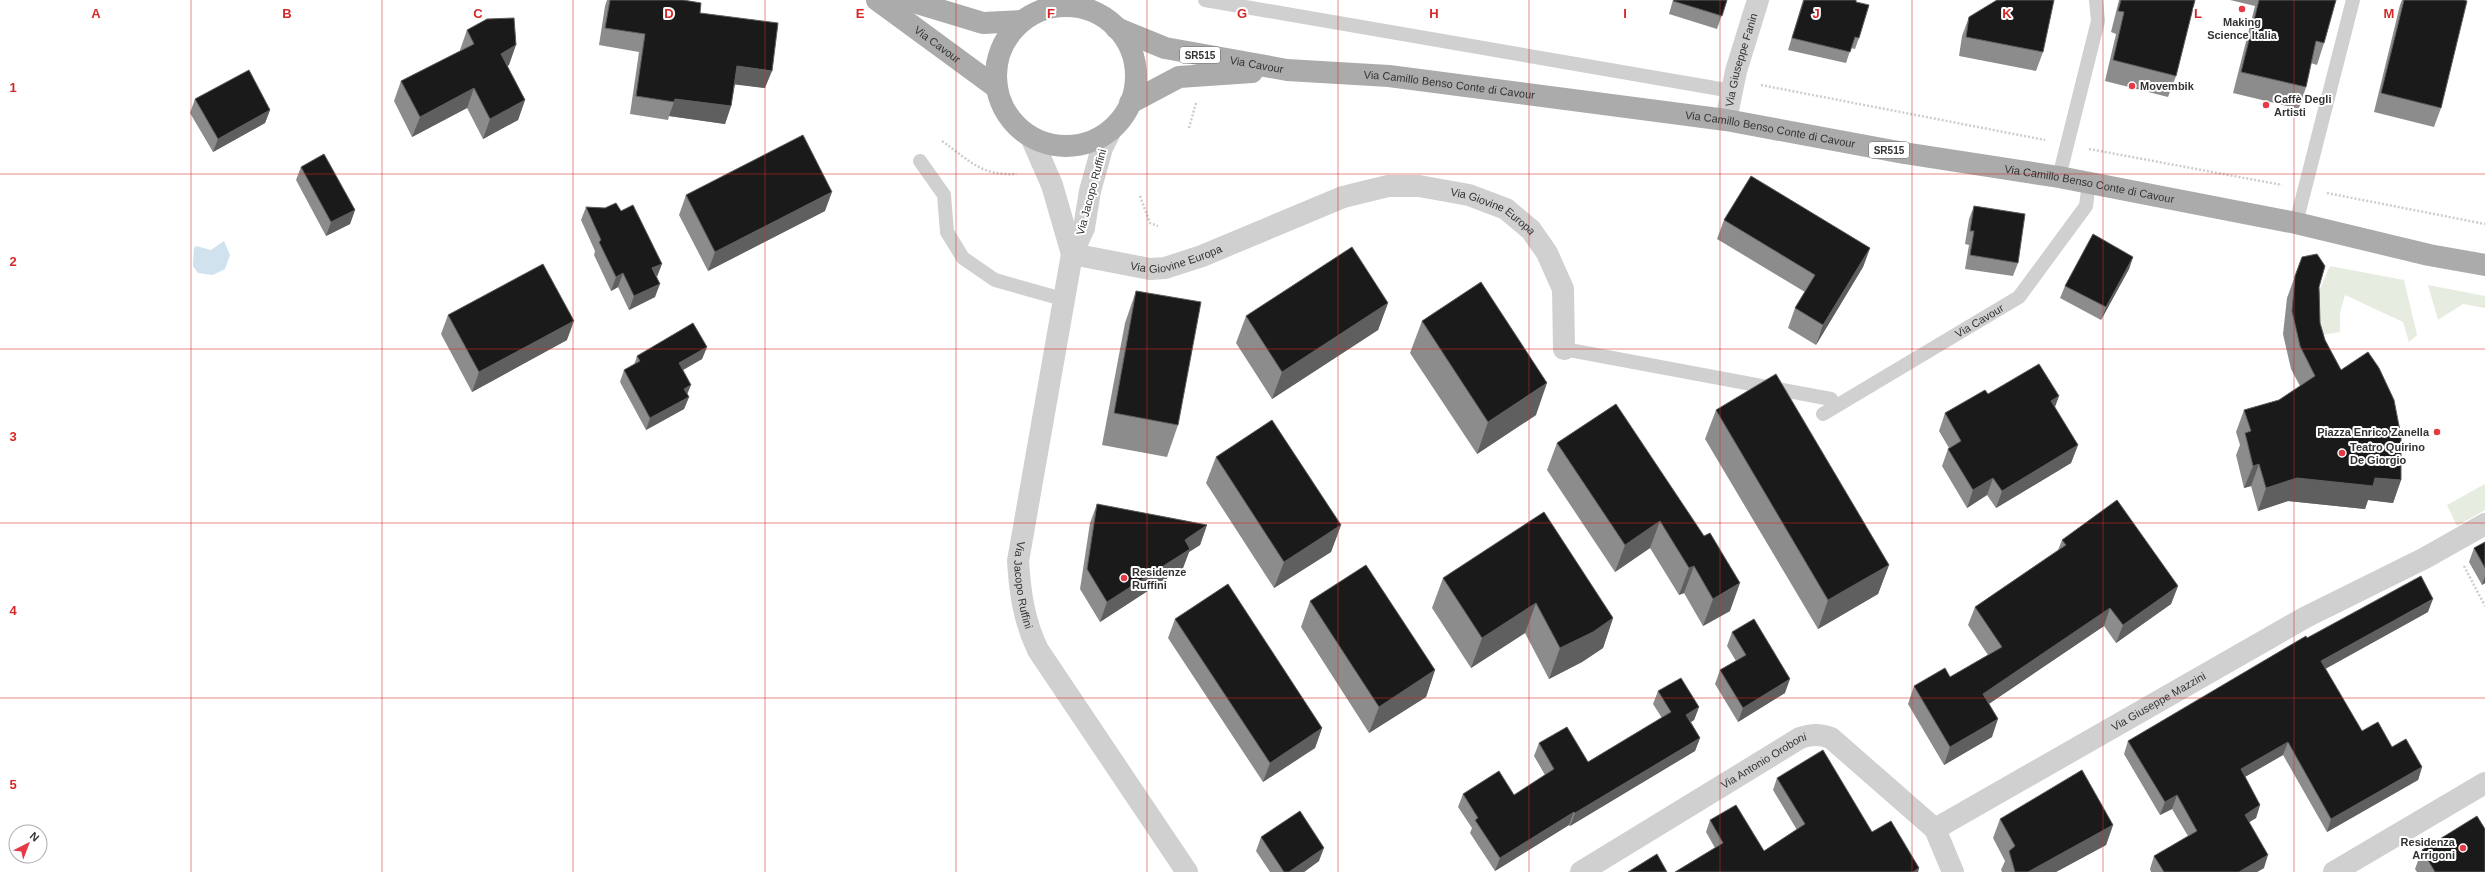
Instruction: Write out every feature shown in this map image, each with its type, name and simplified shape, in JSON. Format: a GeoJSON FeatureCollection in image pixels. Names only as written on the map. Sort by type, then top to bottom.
{"type":"FeatureCollection","features":[{"type":"Feature","properties":{"kind":"main road","name":"Via Cavour"},"geometry":{"type":"LineString","coordinates":[[877,0],[997,88]]}},
{"type":"Feature","properties":{"kind":"main road"},"geometry":{"type":"LineString","coordinates":[[907,0],[983,24],[1022,21]]}},
{"type":"Feature","properties":{"kind":"main road"},"geometry":{"type":"LineString","coordinates":[[1054,8],[1081,8],[1100,15],[1116,28],[1128,45],[1135,64],[1135,84],[1130,104],[1122,118],[1111,130],[1093,141],[1072,146],[1051,144],[1031,137],[1011,119],[1003,108],[997,88],[996,70],[1000,51],[1009,35],[1022,21],[1040,11],[1054,8]]}},
{"type":"Feature","properties":{"kind":"main road","name":"Via Cavour"},"geometry":{"type":"LineString","coordinates":[[1116,28],[1165,48],[1287,70]]}},
{"type":"Feature","properties":{"kind":"main road","name":"Via Cavour"},"geometry":{"type":"LineString","coordinates":[[1130,104],[1179,77],[1287,70]]}},
{"type":"Feature","properties":{"kind":"main road","name":"Via Camillo Benso Conte di Cavour"},"geometry":{"type":"LineString","coordinates":[[1287,70],[1389,76],[1726,120],[1904,153],[2059,177],[2296,223],[2429,255],[2485,265]]}},
{"type":"Feature","properties":{"kind":"street","name":"Via Giuseppe Fanin"},"geometry":{"type":"LineString","coordinates":[[1726,120],[1733,86],[1758,0]]}},
{"type":"Feature","properties":{"kind":"street","name":"Via Jacopo Ruffini"},"geometry":{"type":"LineString","coordinates":[[1111,130],[1102,148],[1090,191],[1084,228],[1072,254],[1066,300],[1018,561],[1026,622],[1038,650],[1187,872]]}},
{"type":"Feature","properties":{"kind":"street","name":"Via Jacopo Ruffini"},"geometry":{"type":"LineString","coordinates":[[1031,137],[1052,185],[1072,254]]}},
{"type":"Feature","properties":{"kind":"street","name":"Via Giovine Europa"},"geometry":{"type":"LineString","coordinates":[[1072,254],[1150,269],[1165,268],[1202,256],[1342,197],[1388,186],[1419,186],[1469,195],[1506,209],[1531,230],[1547,253],[1564,289],[1564,349]]}},
{"type":"Feature","properties":{"kind":"street","name":"Via Giuseppe Mazzini"},"geometry":{"type":"LineString","coordinates":[[1935,829],[2306,617],[2425,558],[2485,524]]}},
{"type":"Feature","properties":{"kind":"street","name":"Via Antonio Oroboni"},"geometry":{"type":"LineString","coordinates":[[1581,872],[1800,738],[1809,735],[1820,734],[1831,738],[1935,829]]}},
{"type":"Feature","properties":{"kind":"street"},"geometry":{"type":"LineString","coordinates":[[2334,872],[2485,783]]}},
{"type":"Feature","properties":{"kind":"street"},"geometry":{"type":"LineString","coordinates":[[1935,829],[1953,872]]}},
{"type":"Feature","properties":{"kind":"lane"},"geometry":{"type":"LineString","coordinates":[[1205,0],[1733,86]]}},
{"type":"Feature","properties":{"kind":"lane"},"geometry":{"type":"LineString","coordinates":[[2059,177],[2066,144],[2098,21],[2096,0]]}},
{"type":"Feature","properties":{"kind":"lane"},"geometry":{"type":"LineString","coordinates":[[2296,223],[2353,0]]}},
{"type":"Feature","properties":{"kind":"lane"},"geometry":{"type":"LineString","coordinates":[[920,162],[944,195],[947,232],[964,258],[995,280],[1066,300]]}},
{"type":"Feature","properties":{"kind":"lane","name":"Via Cavour"},"geometry":{"type":"LineString","coordinates":[[1823,414],[2019,297],[2086,206],[2089,183]]}},
{"type":"Feature","properties":{"kind":"lane","name":"Via Giovine Europa"},"geometry":{"type":"LineString","coordinates":[[1564,349],[1830,398]]}},
{"type":"Feature","properties":{"kind":"path"},"geometry":{"type":"LineString","coordinates":[[1733,86],[2066,144],[2485,224]]}},
{"type":"Feature","properties":{"kind":"path"},"geometry":{"type":"LineString","coordinates":[[1189,128],[1198,95]]}},
{"type":"Feature","properties":{"kind":"path"},"geometry":{"type":"LineString","coordinates":[[942,141],[978,168],[997,175],[1018,174]]}},
{"type":"Feature","properties":{"kind":"path"},"geometry":{"type":"LineString","coordinates":[[1140,196],[1150,223],[1158,226]]}},
{"type":"Feature","properties":{"kind":"path"},"geometry":{"type":"LineString","coordinates":[[2464,565],[2485,606]]}},
{"type":"Feature","properties":{"kind":"shaded area"},"geometry":{"type":"Polygon","coordinates":[[[2330,266],[2404,280],[2417,335],[2409,342],[2403,322],[2345,295],[2340,313],[2340,332],[2315,336],[2318,293],[2330,266]]]}},
{"type":"Feature","properties":{"kind":"shaded area"},"geometry":{"type":"Polygon","coordinates":[[[2428,285],[2485,296],[2485,308],[2463,304],[2438,320],[2428,285]]]}},
{"type":"Feature","properties":{"kind":"shaded area"},"geometry":{"type":"Polygon","coordinates":[[[2485,484],[2485,510],[2457,526],[2447,505],[2485,484]]]}},
{"type":"Feature","properties":{"kind":"water"},"geometry":{"type":"Polygon","coordinates":[[[224,241],[230,255],[225,269],[213,275],[198,273],[193,266],[194,248],[196,246],[211,250],[224,241]]]}},
{"type":"Feature","properties":{"kind":"building"},"geometry":{"type":"Polygon","coordinates":[[[610,0],[683,0],[701,3],[700,13],[778,23],[772,71],[737,66],[731,106],[675,99],[674,102],[636,96],[645,34],[605,28],[610,0]]]}},
{"type":"Feature","properties":{"kind":"building"},"geometry":{"type":"Polygon","coordinates":[[[1727,0],[1722,16],[1673,1],[1727,0]]]}},
{"type":"Feature","properties":{"kind":"building"},"geometry":{"type":"Polygon","coordinates":[[[1804,0],[1856,0],[1856,2],[1869,5],[1859,38],[1855,37],[1850,52],[1792,38],[1804,0]]]}},
{"type":"Feature","properties":{"kind":"building"},"geometry":{"type":"Polygon","coordinates":[[[1997,0],[2054,0],[2043,52],[1966,37],[1969,17],[1997,0]]]}},
{"type":"Feature","properties":{"kind":"building"},"geometry":{"type":"Polygon","coordinates":[[[2121,0],[2195,0],[2176,76],[2113,60],[2124,12],[2118,11],[2121,0]]]}},
{"type":"Feature","properties":{"kind":"building"},"geometry":{"type":"Polygon","coordinates":[[[2259,0],[2336,0],[2324,43],[2316,41],[2306,87],[2241,72],[2259,0]]]}},
{"type":"Feature","properties":{"kind":"building"},"geometry":{"type":"Polygon","coordinates":[[[2404,0],[2467,1],[2441,108],[2381,93],[2404,0]]]}},
{"type":"Feature","properties":{"kind":"building"},"geometry":{"type":"Polygon","coordinates":[[[514,18],[516,45],[501,54],[525,100],[490,119],[474,88],[420,117],[401,81],[474,44],[467,30],[487,19],[514,18]]]}},
{"type":"Feature","properties":{"kind":"building"},"geometry":{"type":"Polygon","coordinates":[[[249,70],[270,110],[218,139],[195,99],[249,70]]]}},
{"type":"Feature","properties":{"kind":"building"},"geometry":{"type":"Polygon","coordinates":[[[803,135],[832,192],[715,252],[686,195],[803,135]]]}},
{"type":"Feature","properties":{"kind":"building"},"geometry":{"type":"Polygon","coordinates":[[[324,154],[355,210],[331,222],[301,167],[324,154]]]}},
{"type":"Feature","properties":{"kind":"building"},"geometry":{"type":"Polygon","coordinates":[[[1751,176],[1870,248],[1823,325],[1795,308],[1815,275],[1724,220],[1751,176]]]}},
{"type":"Feature","properties":{"kind":"building"},"geometry":{"type":"Polygon","coordinates":[[[616,203],[621,211],[633,205],[662,264],[652,268],[660,284],[634,296],[623,273],[616,277],[599,242],[601,240],[586,207],[605,208],[616,203]]]}},
{"type":"Feature","properties":{"kind":"building"},"geometry":{"type":"Polygon","coordinates":[[[1974,206],[2025,214],[2018,263],[1970,255],[1974,231],[1970,231],[1974,206]]]}},
{"type":"Feature","properties":{"kind":"building"},"geometry":{"type":"Polygon","coordinates":[[[2093,234],[2133,257],[2106,307],[2065,286],[2093,234]]]}},
{"type":"Feature","properties":{"kind":"building"},"geometry":{"type":"Polygon","coordinates":[[[1352,247],[1388,303],[1282,372],[1246,316],[1352,247]]]}},
{"type":"Feature","properties":{"kind":"building"},"geometry":{"type":"Polygon","coordinates":[[[2317,254],[2325,266],[2319,287],[2320,323],[2325,340],[2341,370],[2368,352],[2379,368],[2394,400],[2401,436],[2401,480],[2375,478],[2373,486],[2297,478],[2266,488],[2259,464],[2253,466],[2245,433],[2251,431],[2244,410],[2279,400],[2315,376],[2300,346],[2292,311],[2295,276],[2302,257],[2317,254]]]}},
{"type":"Feature","properties":{"kind":"building"},"geometry":{"type":"Polygon","coordinates":[[[543,264],[574,321],[479,372],[448,315],[543,264]]]}},
{"type":"Feature","properties":{"kind":"building"},"geometry":{"type":"Polygon","coordinates":[[[1481,282],[1547,383],[1488,422],[1422,321],[1481,282]]]}},
{"type":"Feature","properties":{"kind":"building"},"geometry":{"type":"Polygon","coordinates":[[[1136,291],[1201,302],[1178,425],[1114,413],[1136,291]]]}},
{"type":"Feature","properties":{"kind":"building"},"geometry":{"type":"Polygon","coordinates":[[[693,323],[707,347],[679,363],[691,385],[684,389],[689,397],[650,418],[624,370],[640,361],[637,356],[693,323]]]}},
{"type":"Feature","properties":{"kind":"building"},"geometry":{"type":"Polygon","coordinates":[[[2039,364],[2059,396],[2051,401],[2078,445],[2002,491],[1993,478],[1973,490],[1948,449],[1961,441],[1945,413],[1985,390],[1988,394],[2039,364]]]}},
{"type":"Feature","properties":{"kind":"building"},"geometry":{"type":"Polygon","coordinates":[[[1776,374],[1889,565],[1828,600],[1716,410],[1776,374]]]}},
{"type":"Feature","properties":{"kind":"building"},"geometry":{"type":"Polygon","coordinates":[[[1616,404],[1704,536],[1710,533],[1740,583],[1713,599],[1694,566],[1689,568],[1660,521],[1625,545],[1557,443],[1616,404]]]}},
{"type":"Feature","properties":{"kind":"building"},"geometry":{"type":"Polygon","coordinates":[[[1272,420],[1341,525],[1284,562],[1216,457],[1272,420]]]}},
{"type":"Feature","properties":{"kind":"building"},"geometry":{"type":"Polygon","coordinates":[[[2117,500],[2178,586],[2123,625],[2110,608],[1983,694],[1998,719],[1950,747],[1914,686],[1945,668],[1950,677],[2002,647],[1975,607],[2066,545],[2062,540],[2117,500]]]}},
{"type":"Feature","properties":{"kind":"building","name":"Residenze Ruffini"},"geometry":{"type":"Polygon","coordinates":[[[1097,504],[1207,525],[1185,540],[1190,549],[1107,602],[1087,569],[1097,504]]]}},
{"type":"Feature","properties":{"kind":"building"},"geometry":{"type":"Polygon","coordinates":[[[1544,512],[1613,618],[1593,632],[1560,648],[1536,603],[1482,638],[1443,578],[1544,512]]]}},
{"type":"Feature","properties":{"kind":"building"},"geometry":{"type":"Polygon","coordinates":[[[2485,542],[2485,568],[2474,548],[2485,542]]]}},
{"type":"Feature","properties":{"kind":"building"},"geometry":{"type":"Polygon","coordinates":[[[1366,565],[1435,670],[1379,707],[1310,601],[1366,565]]]}},
{"type":"Feature","properties":{"kind":"building"},"geometry":{"type":"Polygon","coordinates":[[[2421,576],[2433,599],[2321,661],[2362,731],[2378,722],[2392,747],[2406,739],[2422,767],[2331,819],[2288,742],[2241,769],[2260,805],[2245,815],[2268,855],[2239,872],[2164,872],[2154,856],[2197,831],[2177,795],[2165,802],[2128,741],[2306,636],[2307,638],[2421,576]]]}},
{"type":"Feature","properties":{"kind":"building"},"geometry":{"type":"Polygon","coordinates":[[[1228,584],[1322,728],[1270,763],[1175,619],[1228,584]]]}},
{"type":"Feature","properties":{"kind":"building"},"geometry":{"type":"Polygon","coordinates":[[[1754,619],[1790,679],[1743,708],[1720,670],[1746,655],[1732,632],[1754,619]]]}},
{"type":"Feature","properties":{"kind":"building"},"geometry":{"type":"Polygon","coordinates":[[[1681,678],[1699,707],[1686,715],[1700,738],[1575,813],[1574,812],[1500,858],[1475,820],[1478,818],[1463,794],[1499,771],[1514,795],[1554,769],[1539,743],[1567,727],[1588,762],[1671,712],[1658,691],[1681,678]]]}},
{"type":"Feature","properties":{"kind":"building"},"geometry":{"type":"Polygon","coordinates":[[[1823,750],[1872,832],[1891,821],[1919,868],[1913,872],[1675,872],[1723,843],[1710,820],[1736,805],[1764,851],[1805,824],[1777,778],[1823,750]]]}},
{"type":"Feature","properties":{"kind":"building"},"geometry":{"type":"Polygon","coordinates":[[[2082,770],[2113,825],[2028,872],[2015,872],[2009,851],[2015,846],[2000,819],[2082,770]]]}},
{"type":"Feature","properties":{"kind":"building"},"geometry":{"type":"Polygon","coordinates":[[[1300,811],[1324,848],[1289,872],[1284,872],[1261,837],[1300,811]]]}},
{"type":"Feature","properties":{"kind":"building"},"geometry":{"type":"Polygon","coordinates":[[[2477,816],[2485,829],[2485,872],[2435,872],[2422,850],[2477,816]]]}},
{"type":"Feature","properties":{"kind":"building"},"geometry":{"type":"Polygon","coordinates":[[[1657,854],[1667,872],[1628,872],[1657,854]]]}},
{"type":"Feature","properties":{"kind":"place","name":"Making Science Italia"},"geometry":{"type":"Point","coordinates":[2242,9]}},
{"type":"Feature","properties":{"kind":"place","name":"Movembik"},"geometry":{"type":"Point","coordinates":[2132,86]}},
{"type":"Feature","properties":{"kind":"place","name":"Caffè Degli Artisti"},"geometry":{"type":"Point","coordinates":[2266,105]}},
{"type":"Feature","properties":{"kind":"place","name":"Piazza Enrico Zanella"},"geometry":{"type":"Point","coordinates":[2437,432]}},
{"type":"Feature","properties":{"kind":"place","name":"Teatro Quirino De Giorgio"},"geometry":{"type":"Point","coordinates":[2342,453]}},
{"type":"Feature","properties":{"kind":"place","name":"Residenze Ruffini"},"geometry":{"type":"Point","coordinates":[1124,578]}},
{"type":"Feature","properties":{"kind":"place","name":"Residenza Arrigoni"},"geometry":{"type":"Point","coordinates":[2463,848]}}]}
